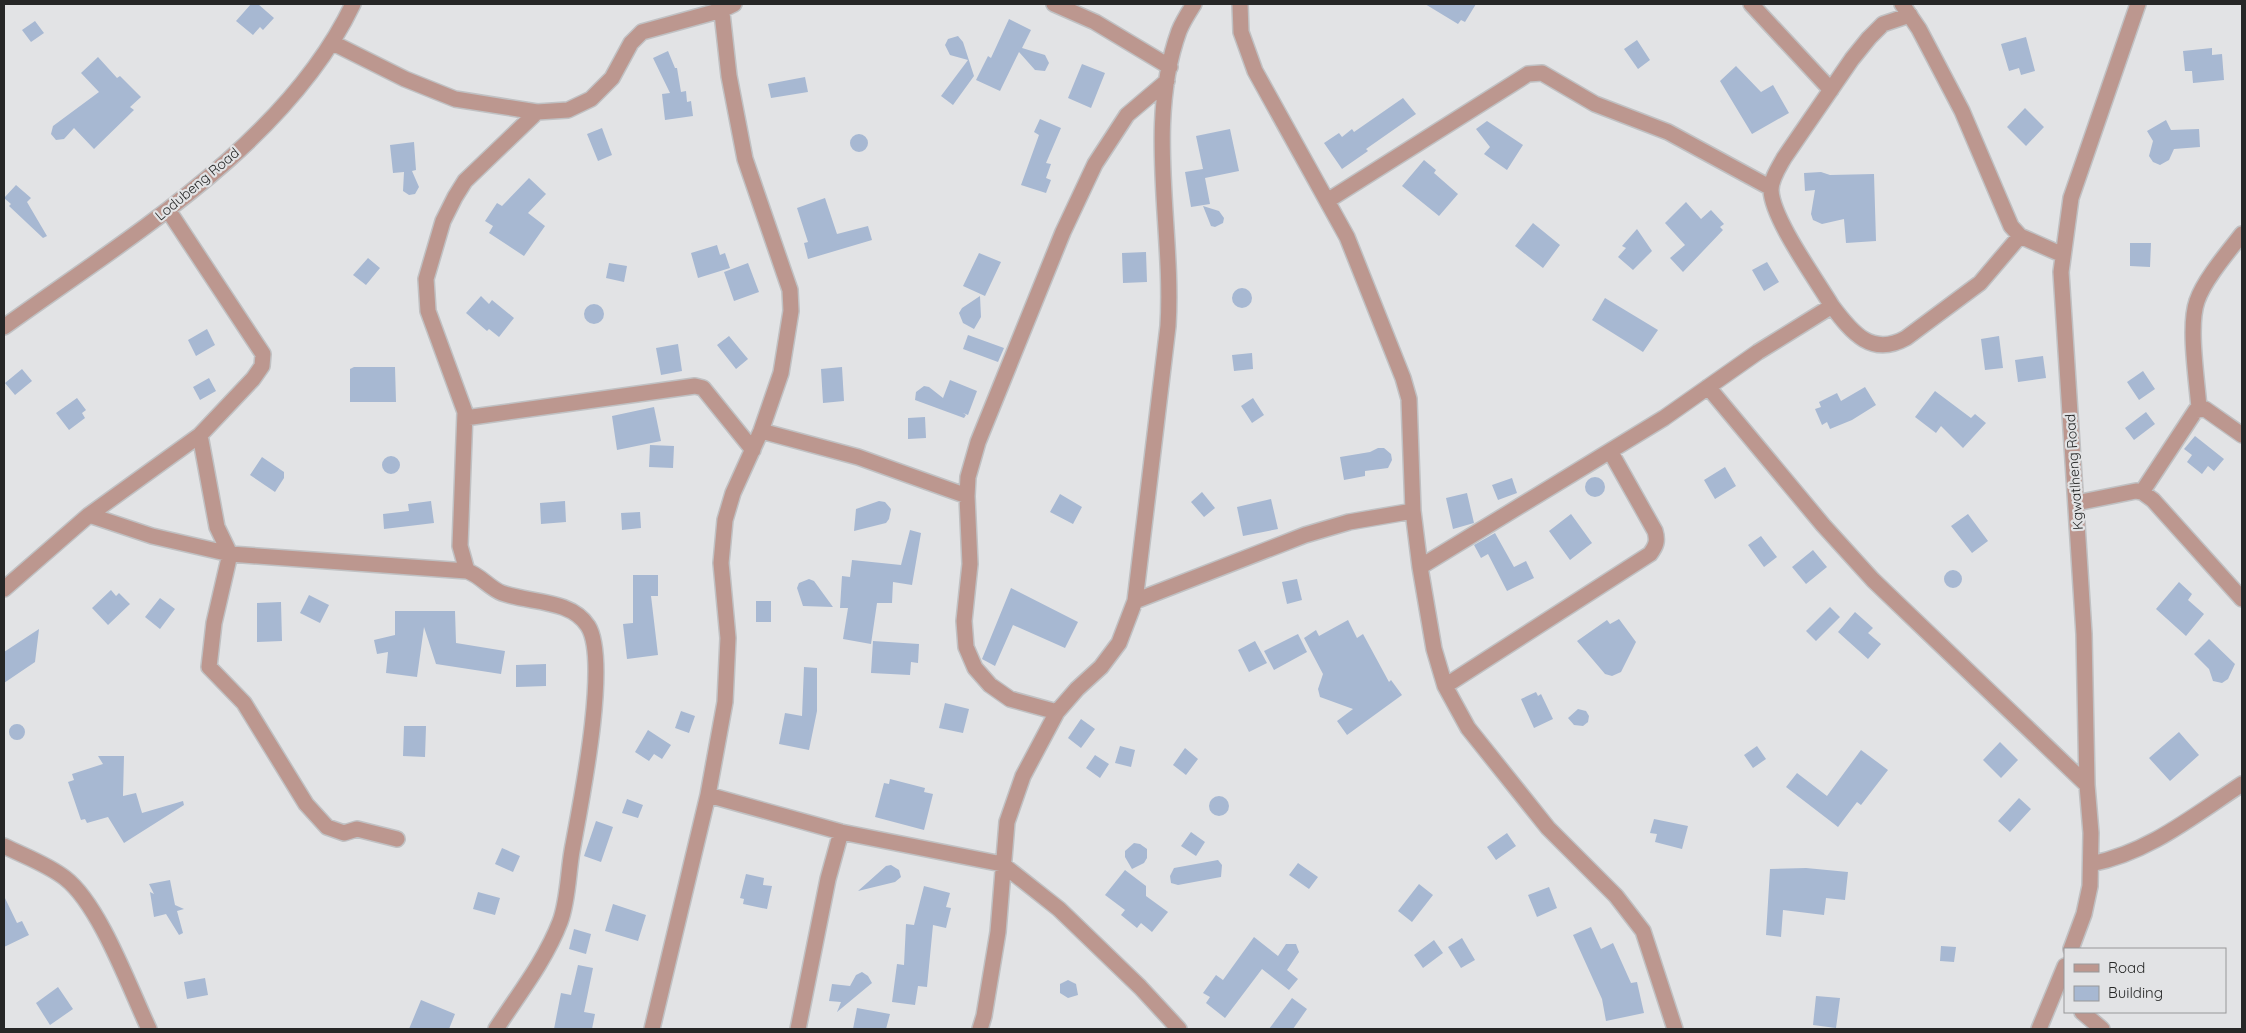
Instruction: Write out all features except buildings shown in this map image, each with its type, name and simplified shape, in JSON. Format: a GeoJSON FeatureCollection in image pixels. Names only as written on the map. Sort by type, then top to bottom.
{"type":"FeatureCollection","features":[{"type":"Feature","properties":{"kind":"street","name":"Lodubeng Road"},"geometry":{"type":"LineString","coordinates":[[4,327],[168,210],[258,133],[300,88],[333,43],[353,4]]}},
{"type":"Feature","properties":{"kind":"street"},"geometry":{"type":"LineString","coordinates":[[1054,4],[1095,22],[1168,74]]}},
{"type":"Feature","properties":{"kind":"street"},"geometry":{"type":"LineString","coordinates":[[980,1029],[984,1016],[998,932],[1002,864],[1007,822],[1023,776],[1057,712],[1077,689],[1101,667],[1119,643],[1135,600],[1170,296],[1162,142],[1168,74],[1179,30],[1194,4]]}},
{"type":"Feature","properties":{"kind":"street"},"geometry":{"type":"LineString","coordinates":[[1240,4],[1241,32],[1254,71],[1347,236],[1403,378],[1409,399],[1413,511],[1420,567],[1434,649],[1445,686],[1468,728],[1548,828],[1616,896],[1643,932],[1671,1028]]}},
{"type":"Feature","properties":{"kind":"street"},"geometry":{"type":"LineString","coordinates":[[1752,4],[1831,90]]}},
{"type":"Feature","properties":{"kind":"street","name":"Kgwatlheng Road"},"geometry":{"type":"LineString","coordinates":[[2071,948],[2084,914],[2091,864],[2084,634],[2061,272],[2071,198],[2138,4]]}},
{"type":"Feature","properties":{"kind":"street"},"geometry":{"type":"LineString","coordinates":[[333,43],[413,83],[455,99],[537,112],[568,110],[591,99],[612,78],[631,43],[642,32],[726,6],[730,76],[745,159],[777,249],[792,302],[780,373],[761,431],[733,493],[725,520],[721,562],[728,638],[724,702],[708,795],[652,1029]]}},
{"type":"Feature","properties":{"kind":"street"},"geometry":{"type":"LineString","coordinates":[[2020,236],[1980,283],[1906,338],[1894,345],[1882,347],[1871,344],[1846,324],[1832,306],[1775,210],[1771,188],[1784,158],[1852,59],[1883,24],[1906,9],[1920,29],[1962,111],[2011,226],[2020,236],[2063,255]]}},
{"type":"Feature","properties":{"kind":"street"},"geometry":{"type":"LineString","coordinates":[[1327,202],[1534,72],[1552,78],[1595,104],[1668,132],[1771,188]]}},
{"type":"Feature","properties":{"kind":"street"},"geometry":{"type":"LineString","coordinates":[[1057,712],[1010,699],[990,685],[975,668],[966,647],[964,622],[970,564],[968,477],[978,442],[1062,232],[1095,164],[1127,115],[1168,74]]}},
{"type":"Feature","properties":{"kind":"street"},"geometry":{"type":"LineString","coordinates":[[467,572],[460,546],[465,418],[462,402],[428,311],[426,279],[442,221],[455,196],[466,181],[537,112]]}},
{"type":"Feature","properties":{"kind":"street"},"geometry":{"type":"LineString","coordinates":[[4,589],[89,515],[200,435],[253,379],[262,366],[263,354],[168,210]]}},
{"type":"Feature","properties":{"kind":"street"},"geometry":{"type":"LineString","coordinates":[[2199,408],[2194,328],[2197,301],[2202,290],[2242,234]]}},
{"type":"Feature","properties":{"kind":"street"},"geometry":{"type":"LineString","coordinates":[[1420,567],[1664,418],[1766,347],[1832,306]]}},
{"type":"Feature","properties":{"kind":"street"},"geometry":{"type":"LineString","coordinates":[[465,418],[695,386],[703,388],[753,450]]}},
{"type":"Feature","properties":{"kind":"street"},"geometry":{"type":"LineString","coordinates":[[1708,387],[1823,525],[1873,580],[2088,785]]}},
{"type":"Feature","properties":{"kind":"street"},"geometry":{"type":"LineString","coordinates":[[2142,492],[2194,412],[2199,408],[2205,409],[2242,435]]}},
{"type":"Feature","properties":{"kind":"street"},"geometry":{"type":"LineString","coordinates":[[761,431],[858,457],[967,496]]}},
{"type":"Feature","properties":{"kind":"street"},"geometry":{"type":"LineString","coordinates":[[200,435],[217,527],[230,554],[214,623],[209,667],[244,703],[306,804],[327,827],[344,833],[357,830],[397,839]]}},
{"type":"Feature","properties":{"kind":"street"},"geometry":{"type":"LineString","coordinates":[[1445,686],[1650,554],[1658,540],[1655,531],[1610,451]]}},
{"type":"Feature","properties":{"kind":"street"},"geometry":{"type":"LineString","coordinates":[[2076,503],[2136,491],[2142,492],[2153,500],[2242,599]]}},
{"type":"Feature","properties":{"kind":"street"},"geometry":{"type":"LineString","coordinates":[[1135,600],[1305,535],[1348,522],[1413,511]]}},
{"type":"Feature","properties":{"kind":"street"},"geometry":{"type":"LineString","coordinates":[[89,515],[152,536],[230,554],[474,573],[487,586],[502,593],[570,610],[580,616],[589,628],[596,651],[594,708],[561,919],[546,952],[496,1029]]}},
{"type":"Feature","properties":{"kind":"street"},"geometry":{"type":"LineString","coordinates":[[2091,864],[2114,859],[2141,849],[2242,784]]}},
{"type":"Feature","properties":{"kind":"street"},"geometry":{"type":"LineString","coordinates":[[708,795],[841,832],[1002,864],[1059,909],[1140,986],[1179,1029]]}},
{"type":"Feature","properties":{"kind":"street"},"geometry":{"type":"LineString","coordinates":[[798,1029],[828,879],[841,832]]}},
{"type":"Feature","properties":{"kind":"street"},"geometry":{"type":"LineString","coordinates":[[4,846],[39,862],[66,878],[85,900],[112,946],[149,1029]]}},
{"type":"Feature","properties":{"kind":"street"},"geometry":{"type":"LineString","coordinates":[[2039,1029],[2060,993],[2064,971]]}},
{"type":"Feature","properties":{"kind":"street"},"geometry":{"type":"LineString","coordinates":[[2083,1013],[2102,1029]]}}]}
